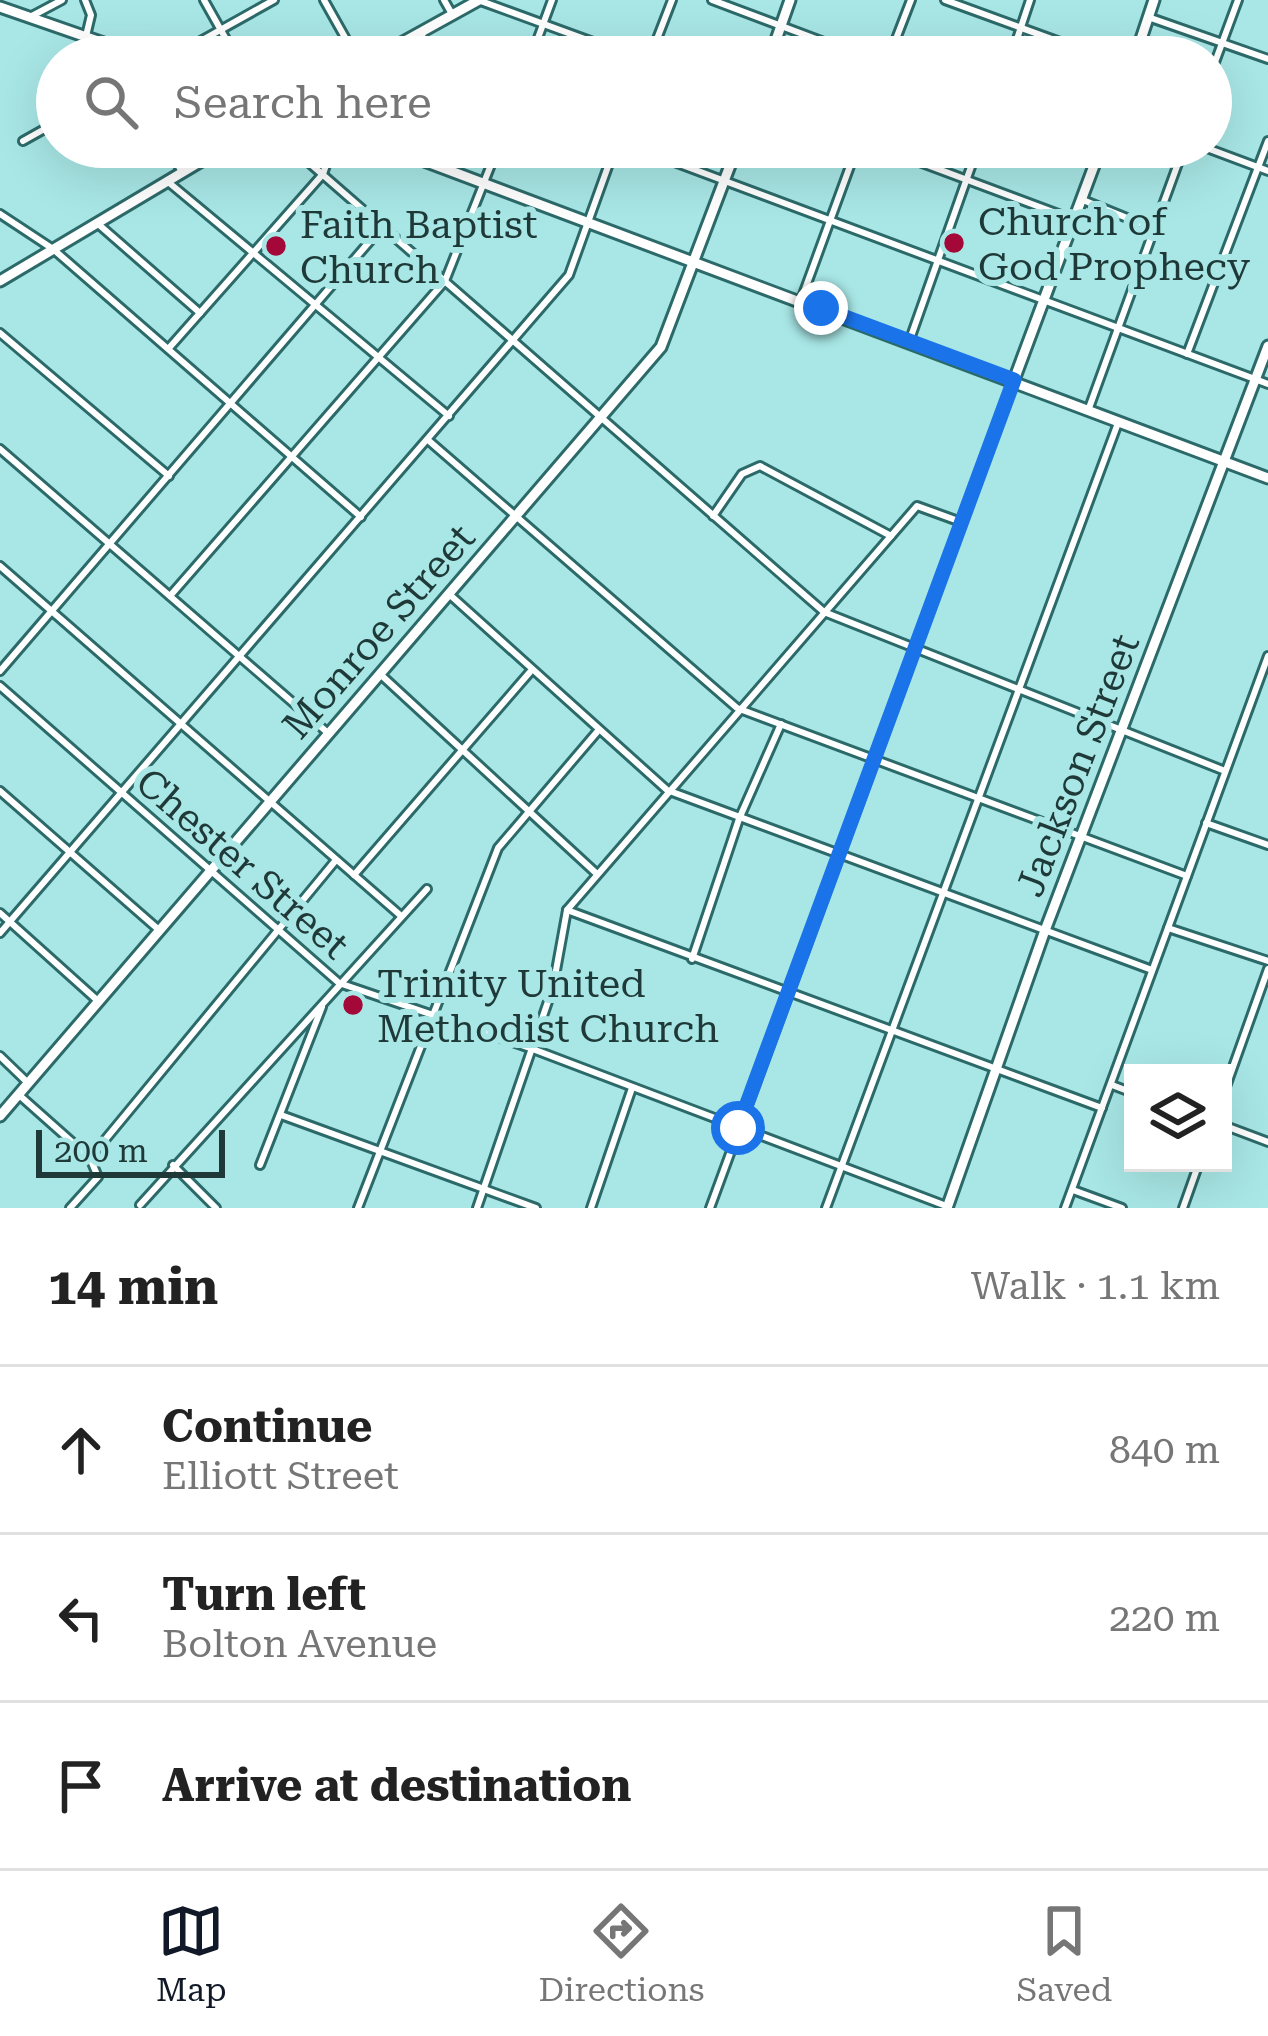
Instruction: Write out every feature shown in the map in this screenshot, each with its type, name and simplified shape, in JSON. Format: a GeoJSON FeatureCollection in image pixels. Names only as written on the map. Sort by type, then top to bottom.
{"type":"FeatureCollection","features":[{"type":"Feature","properties":{"kind":"main road"},"geometry":{"type":"LineString","coordinates":[[415,36],[478,0]]}},
{"type":"Feature","properties":{"kind":"main road"},"geometry":{"type":"LineString","coordinates":[[777,36],[790,0]]}},
{"type":"Feature","properties":{"kind":"main road"},"geometry":{"type":"LineString","coordinates":[[1142,36],[1154,0]]}},
{"type":"Feature","properties":{"kind":"main road"},"geometry":{"type":"LineString","coordinates":[[0,7],[83,36]]}},
{"type":"Feature","properties":{"kind":"main road"},"geometry":{"type":"LineString","coordinates":[[0,281],[189,168]]}},
{"type":"Feature","properties":{"kind":"main road"},"geometry":{"type":"LineString","coordinates":[[446,168],[1268,478]]}},
{"type":"Feature","properties":{"kind":"main road","name":"Monroe Street"},"geometry":{"type":"LineString","coordinates":[[0,1115],[661,347],[729,168]]}},
{"type":"Feature","properties":{"kind":"main road"},"geometry":{"type":"LineString","coordinates":[[1014,380],[1093,168]]}},
{"type":"Feature","properties":{"kind":"main road","name":"Jackson Street"},"geometry":{"type":"LineString","coordinates":[[949,1208],[1044,933],[1085,838],[1268,346]]}},
{"type":"Feature","properties":{"kind":"street"},"geometry":{"type":"LineString","coordinates":[[30,17],[62,0]]}},
{"type":"Feature","properties":{"kind":"street"},"geometry":{"type":"LineString","coordinates":[[85,0],[91,15],[86,36]]}},
{"type":"Feature","properties":{"kind":"street"},"geometry":{"type":"LineString","coordinates":[[204,0],[224,36]]}},
{"type":"Feature","properties":{"kind":"street"},"geometry":{"type":"LineString","coordinates":[[210,36],[274,0]]}},
{"type":"Feature","properties":{"kind":"street"},"geometry":{"type":"LineString","coordinates":[[324,0],[344,36]]}},
{"type":"Feature","properties":{"kind":"street"},"geometry":{"type":"LineString","coordinates":[[444,0],[452,14]]}},
{"type":"Feature","properties":{"kind":"street"},"geometry":{"type":"LineString","coordinates":[[478,0],[578,36]]}},
{"type":"Feature","properties":{"kind":"street"},"geometry":{"type":"LineString","coordinates":[[538,36],[552,0]]}},
{"type":"Feature","properties":{"kind":"street"},"geometry":{"type":"LineString","coordinates":[[658,36],[672,0]]}},
{"type":"Feature","properties":{"kind":"street"},"geometry":{"type":"LineString","coordinates":[[712,0],[808,36]]}},
{"type":"Feature","properties":{"kind":"street"},"geometry":{"type":"LineString","coordinates":[[898,36],[911,0]]}},
{"type":"Feature","properties":{"kind":"street"},"geometry":{"type":"LineString","coordinates":[[945,0],[1043,36]]}},
{"type":"Feature","properties":{"kind":"street"},"geometry":{"type":"LineString","coordinates":[[1018,36],[1030,0]]}},
{"type":"Feature","properties":{"kind":"street"},"geometry":{"type":"LineString","coordinates":[[1225,36],[1238,0]]}},
{"type":"Feature","properties":{"kind":"street"},"geometry":{"type":"LineString","coordinates":[[1148,16],[1203,36]]}},
{"type":"Feature","properties":{"kind":"street"},"geometry":{"type":"LineString","coordinates":[[422,36],[424,30]]}},
{"type":"Feature","properties":{"kind":"street"},"geometry":{"type":"LineString","coordinates":[[1232,46],[1268,59]]}},
{"type":"Feature","properties":{"kind":"street"},"geometry":{"type":"LineString","coordinates":[[22,141],[36,133]]}},
{"type":"Feature","properties":{"kind":"street"},"geometry":{"type":"LineString","coordinates":[[1187,354],[1268,141]]}},
{"type":"Feature","properties":{"kind":"street"},"geometry":{"type":"LineString","coordinates":[[1232,157],[1268,171]]}},
{"type":"Feature","properties":{"kind":"street"},"geometry":{"type":"LineString","coordinates":[[180,168],[182,172]]}},
{"type":"Feature","properties":{"kind":"street"},"geometry":{"type":"LineString","coordinates":[[316,168],[824,613],[1225,771]]}},
{"type":"Feature","properties":{"kind":"street"},"geometry":{"type":"LineString","coordinates":[[169,348],[325,168]]}},
{"type":"Feature","properties":{"kind":"street"},"geometry":{"type":"LineString","coordinates":[[170,596],[445,281],[490,168]]}},
{"type":"Feature","properties":{"kind":"street"},"geometry":{"type":"LineString","coordinates":[[0,933],[569,275],[607,168]]}},
{"type":"Feature","properties":{"kind":"street"},"geometry":{"type":"LineString","coordinates":[[690,168],[1268,384]]}},
{"type":"Feature","properties":{"kind":"street"},"geometry":{"type":"LineString","coordinates":[[801,300],[850,168]]}},
{"type":"Feature","properties":{"kind":"street"},"geometry":{"type":"LineString","coordinates":[[936,168],[1074,219]]}},
{"type":"Feature","properties":{"kind":"street"},"geometry":{"type":"LineString","coordinates":[[909,341],[970,168]]}},
{"type":"Feature","properties":{"kind":"street"},"geometry":{"type":"LineString","coordinates":[[1089,408],[1176,168]]}},
{"type":"Feature","properties":{"kind":"street"},"geometry":{"type":"LineString","coordinates":[[167,182],[449,416]]}},
{"type":"Feature","properties":{"kind":"street"},"geometry":{"type":"LineString","coordinates":[[1082,200],[1154,229]]}},
{"type":"Feature","properties":{"kind":"street"},"geometry":{"type":"LineString","coordinates":[[0,214],[52,249],[361,517]]}},
{"type":"Feature","properties":{"kind":"street"},"geometry":{"type":"LineString","coordinates":[[97,223],[200,313]]}},
{"type":"Feature","properties":{"kind":"street"},"geometry":{"type":"LineString","coordinates":[[0,671],[382,227]]}},
{"type":"Feature","properties":{"kind":"street"},"geometry":{"type":"LineString","coordinates":[[0,333],[169,476]]}},
{"type":"Feature","properties":{"kind":"street"},"geometry":{"type":"LineString","coordinates":[[710,1208],[1014,380]]}},
{"type":"Feature","properties":{"kind":"street"},"geometry":{"type":"LineString","coordinates":[[826,1208],[1119,420]]}},
{"type":"Feature","properties":{"kind":"street"},"geometry":{"type":"LineString","coordinates":[[428,440],[737,708],[1187,876]]}},
{"type":"Feature","properties":{"kind":"street"},"geometry":{"type":"LineString","coordinates":[[0,448],[329,734]]}},
{"type":"Feature","properties":{"kind":"street"},"geometry":{"type":"LineString","coordinates":[[713,516],[742,473],[760,466],[891,536]]}},
{"type":"Feature","properties":{"kind":"street"},"geometry":{"type":"LineString","coordinates":[[477,1208],[553,987],[567,910],[737,708],[917,506],[961,522]]}},
{"type":"Feature","properties":{"kind":"street"},"geometry":{"type":"LineString","coordinates":[[0,566],[400,915]]}},
{"type":"Feature","properties":{"kind":"street"},"geometry":{"type":"LineString","coordinates":[[449,594],[530,672],[667,790],[1152,970]]}},
{"type":"Feature","properties":{"kind":"street"},"geometry":{"type":"LineString","coordinates":[[1065,1208],[1268,656]]}},
{"type":"Feature","properties":{"kind":"street"},"geometry":{"type":"LineString","coordinates":[[354,875],[530,672]]}},
{"type":"Feature","properties":{"kind":"street"},"geometry":{"type":"LineString","coordinates":[[380,674],[597,874]]}},
{"type":"Feature","properties":{"kind":"street","name":"Chester Street"},"geometry":{"type":"LineString","coordinates":[[0,686],[338,982],[530,1048],[949,1208]]}},
{"type":"Feature","properties":{"kind":"street"},"geometry":{"type":"LineString","coordinates":[[692,959],[740,819],[781,724]]}},
{"type":"Feature","properties":{"kind":"street"},"geometry":{"type":"LineString","coordinates":[[358,1208],[498,848],[597,732]]}},
{"type":"Feature","properties":{"kind":"street"},"geometry":{"type":"LineString","coordinates":[[0,791],[160,930]]}},
{"type":"Feature","properties":{"kind":"street"},"geometry":{"type":"LineString","coordinates":[[1206,823],[1268,844]]}},
{"type":"Feature","properties":{"kind":"street"},"geometry":{"type":"LineString","coordinates":[[90,1158],[336,860]]}},
{"type":"Feature","properties":{"kind":"street"},"geometry":{"type":"LineString","coordinates":[[140,1205],[427,889]]}},
{"type":"Feature","properties":{"kind":"street"},"geometry":{"type":"LineString","coordinates":[[567,910],[1102,1108]]}},
{"type":"Feature","properties":{"kind":"street"},"geometry":{"type":"LineString","coordinates":[[0,913],[98,1001]]}},
{"type":"Feature","properties":{"kind":"street"},"geometry":{"type":"LineString","coordinates":[[1168,928],[1268,965],[1232,1069]]}},
{"type":"Feature","properties":{"kind":"street"},"geometry":{"type":"LineString","coordinates":[[260,1166],[324,1003]]}},
{"type":"Feature","properties":{"kind":"street"},"geometry":{"type":"LineString","coordinates":[[0,1057],[28,1083]]}},
{"type":"Feature","properties":{"kind":"street"},"geometry":{"type":"LineString","coordinates":[[1112,1085],[1124,1090]]}},
{"type":"Feature","properties":{"kind":"street"},"geometry":{"type":"LineString","coordinates":[[591,1208],[632,1088]]}},
{"type":"Feature","properties":{"kind":"street"},"geometry":{"type":"LineString","coordinates":[[18,1094],[90,1158],[98,1177],[70,1208]]}},
{"type":"Feature","properties":{"kind":"street"},"geometry":{"type":"LineString","coordinates":[[281,1115],[536,1208]]}},
{"type":"Feature","properties":{"kind":"street"},"geometry":{"type":"LineString","coordinates":[[1232,1128],[1268,1142]]}},
{"type":"Feature","properties":{"kind":"street"},"geometry":{"type":"LineString","coordinates":[[173,1165],[216,1208]]}},
{"type":"Feature","properties":{"kind":"street"},"geometry":{"type":"LineString","coordinates":[[1183,1208],[1196,1172]]}},
{"type":"Feature","properties":{"kind":"street"},"geometry":{"type":"LineString","coordinates":[[1073,1190],[1122,1208]]}},
{"type":"Feature","properties":{"kind":"street"},"geometry":{"type":"LineString","coordinates":[[197,1208],[206,1200]]}},
{"type":"Feature","properties":{"kind":"place","name":"Church of God Prophecy"},"geometry":{"type":"Point","coordinates":[954,243]}},
{"type":"Feature","properties":{"kind":"place","name":"Faith Baptist Church"},"geometry":{"type":"Point","coordinates":[276,246]}},
{"type":"Feature","properties":{"kind":"place","name":"Trinity United Methodist Church"},"geometry":{"type":"Point","coordinates":[353,1005]}},
{"type":"Feature","properties":{"kind":"route"},"geometry":{"type":"LineString","coordinates":[[738,1128],[1014,380],[821,308]]}}]}
